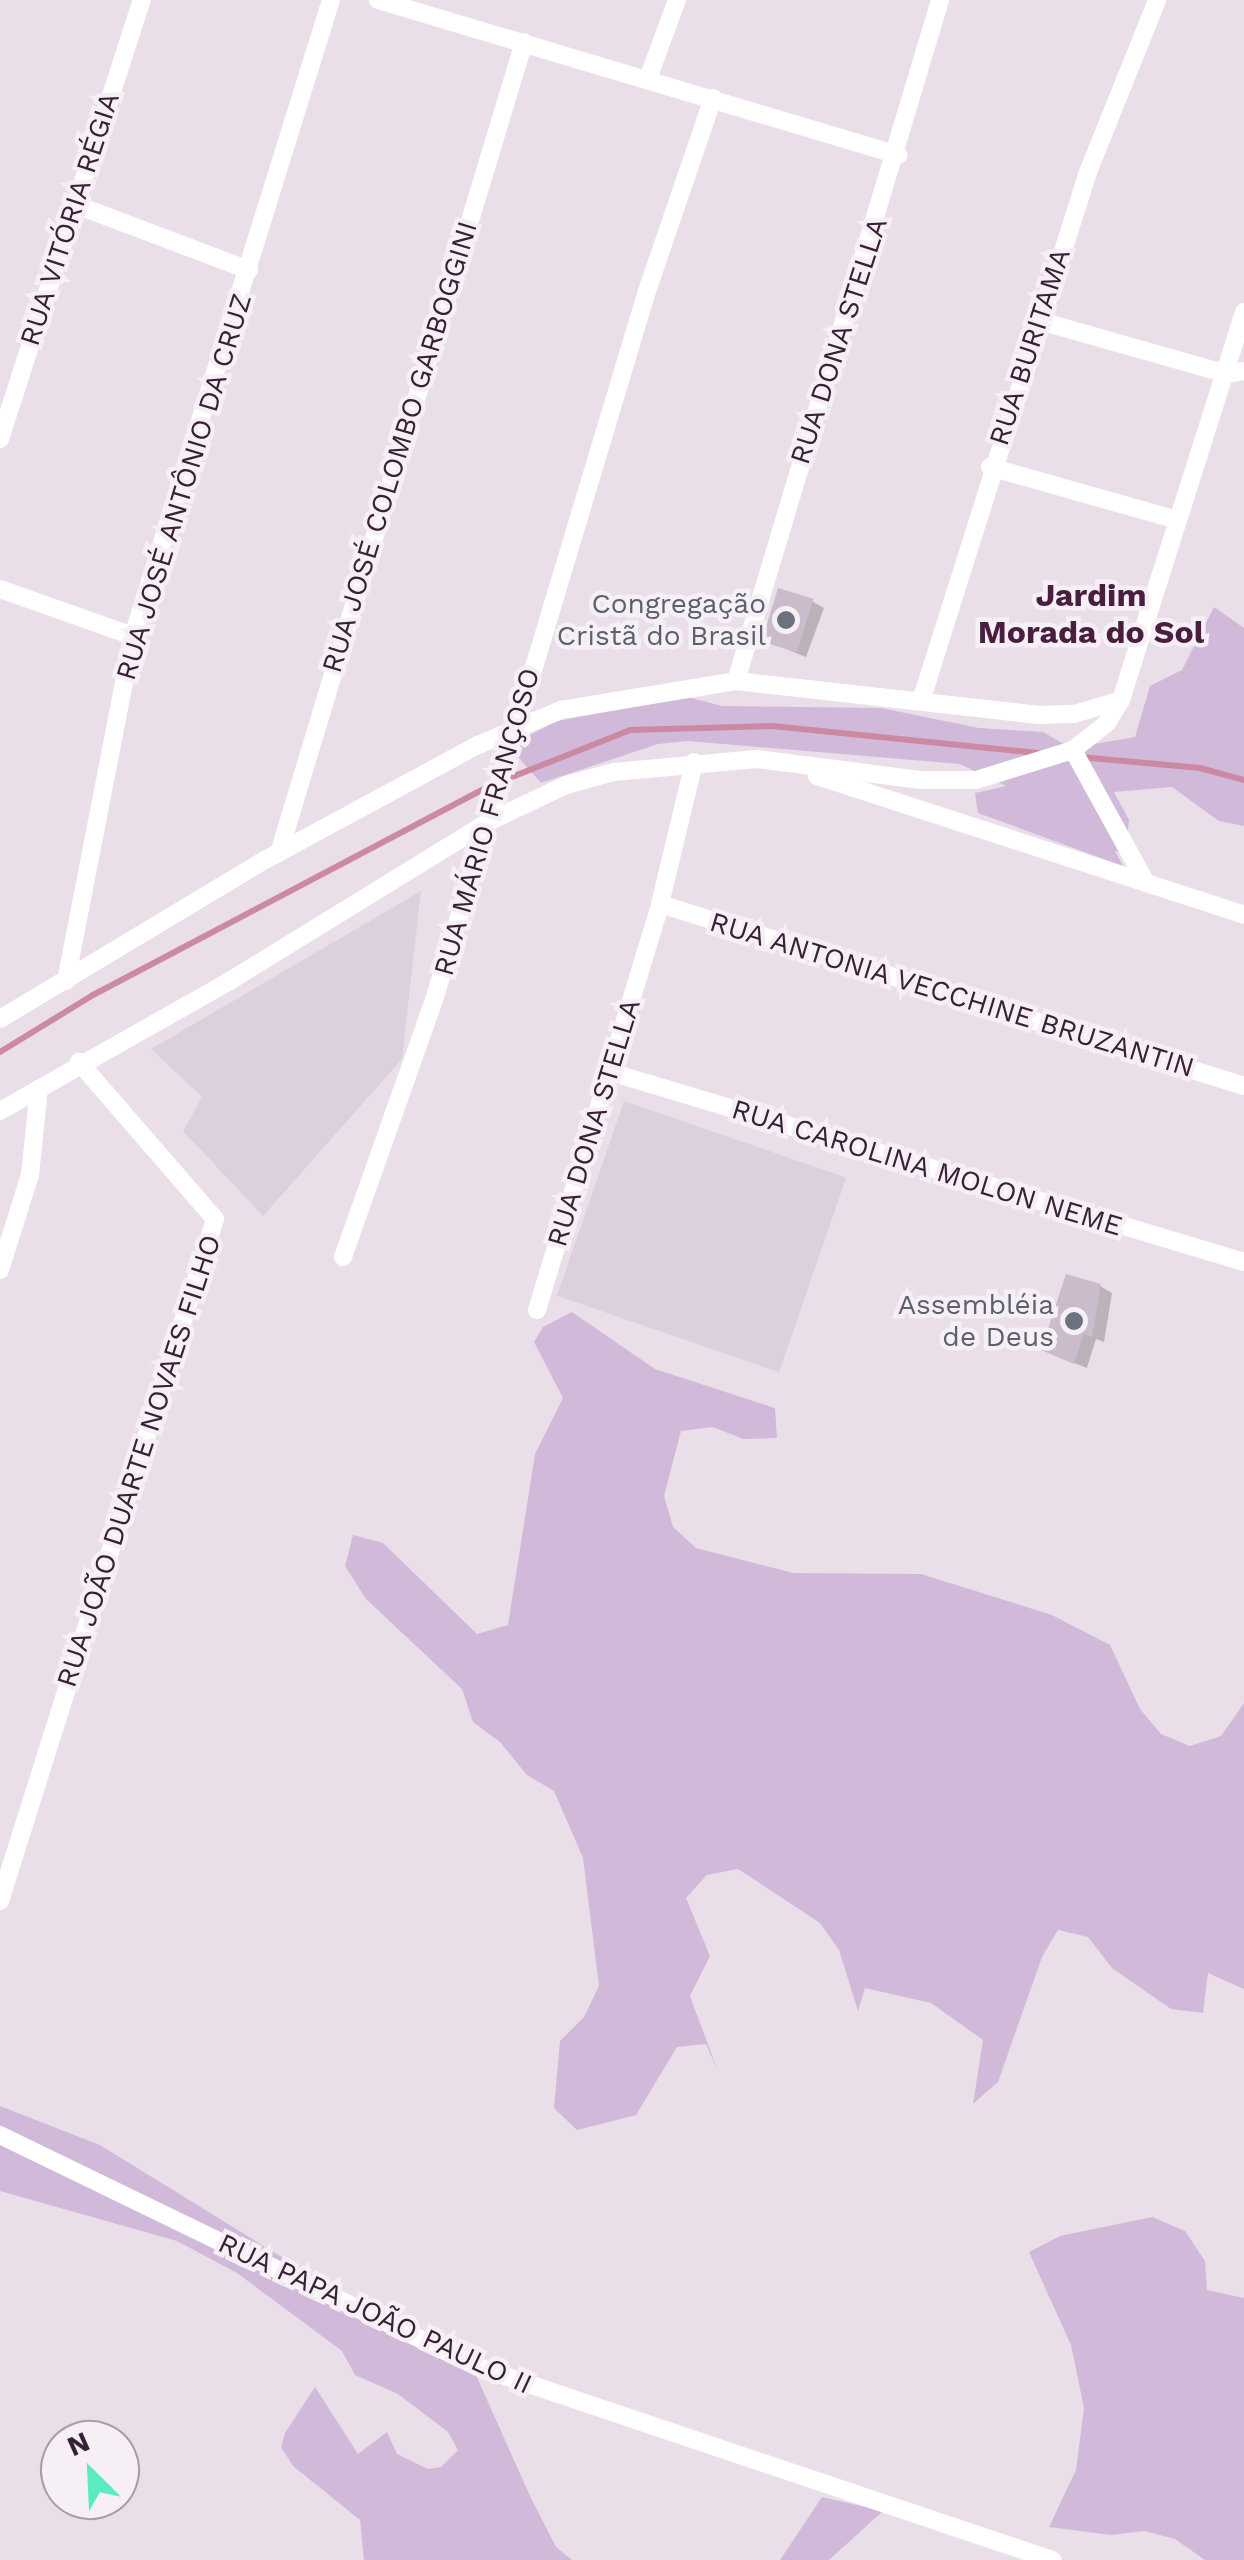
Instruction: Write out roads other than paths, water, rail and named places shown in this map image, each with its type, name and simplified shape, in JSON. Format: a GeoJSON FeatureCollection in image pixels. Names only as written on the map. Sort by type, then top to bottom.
{"type":"FeatureCollection","features":[{"type":"Feature","properties":{"kind":"street","name":"RUA VITÓRIA RÉGIA"},"geometry":{"type":"LineString","coordinates":[[0,439],[142,0]]}},
{"type":"Feature","properties":{"kind":"street","name":"RUA JOSÉ ANTÔNIO DA CRUZ"},"geometry":{"type":"LineString","coordinates":[[66,980],[133,636],[331,0]]}},
{"type":"Feature","properties":{"kind":"street"},"geometry":{"type":"LineString","coordinates":[[378,0],[649,76],[898,155]]}},
{"type":"Feature","properties":{"kind":"street"},"geometry":{"type":"LineString","coordinates":[[649,76],[677,0]]}},
{"type":"Feature","properties":{"kind":"street","name":"RUA DONA STELLA"},"geometry":{"type":"LineString","coordinates":[[736,681],[898,155],[940,0]]}},
{"type":"Feature","properties":{"kind":"street","name":"RUA BURITAMA"},"geometry":{"type":"LineString","coordinates":[[921,701],[990,467],[1088,172],[1157,0]]}},
{"type":"Feature","properties":{"kind":"street","name":"RUA JOSÉ COLOMBO GARBOGGINI"},"geometry":{"type":"LineString","coordinates":[[279,853],[524,42]]}},
{"type":"Feature","properties":{"kind":"street","name":"RUA MÁRIO FRANÇOSO"},"geometry":{"type":"LineString","coordinates":[[343,1257],[490,821],[514,727],[714,98]]}},
{"type":"Feature","properties":{"kind":"street"},"geometry":{"type":"LineString","coordinates":[[74,204],[249,270]]}},
{"type":"Feature","properties":{"kind":"street"},"geometry":{"type":"LineString","coordinates":[[0,1111],[79,1062],[228,982],[490,821],[566,785],[694,762],[757,759],[976,780],[1073,750],[1107,723],[1121,700],[1177,520],[1235,373],[1244,312]]}},
{"type":"Feature","properties":{"kind":"street"},"geometry":{"type":"LineString","coordinates":[[1040,320],[1235,373]]}},
{"type":"Feature","properties":{"kind":"street"},"geometry":{"type":"LineString","coordinates":[[990,467],[1177,520]]}},
{"type":"Feature","properties":{"kind":"street"},"geometry":{"type":"LineString","coordinates":[[0,589],[133,636]]}},
{"type":"Feature","properties":{"kind":"street"},"geometry":{"type":"LineString","coordinates":[[0,1019],[279,853],[514,727],[625,697],[736,681],[1040,715],[1074,714],[1121,700]]}},
{"type":"Feature","properties":{"kind":"street"},"geometry":{"type":"LineString","coordinates":[[1073,750],[1146,883]]}},
{"type":"Feature","properties":{"kind":"street"},"geometry":{"type":"LineString","coordinates":[[757,759],[1244,915]]}},
{"type":"Feature","properties":{"kind":"street","name":"RUA DONA STELLA"},"geometry":{"type":"LineString","coordinates":[[537,1310],[660,904],[694,762]]}},
{"type":"Feature","properties":{"kind":"street","name":"RUA ANTONIA VECCHINE BRUZANTIN"},"geometry":{"type":"LineString","coordinates":[[660,904],[1244,1086]]}},
{"type":"Feature","properties":{"kind":"street","name":"RUA JOÃO DUARTE NOVAES FILHO"},"geometry":{"type":"LineString","coordinates":[[0,1901],[215,1219],[79,1062]]}},
{"type":"Feature","properties":{"kind":"street","name":"RUA CAROLINA MOLON NEME"},"geometry":{"type":"LineString","coordinates":[[610,1072],[1244,1262]]}},
{"type":"Feature","properties":{"kind":"street"},"geometry":{"type":"LineString","coordinates":[[0,1270],[30,1174],[39,1088]]}},
{"type":"Feature","properties":{"kind":"street","name":"RUA PAPA JOÃO PAULO II"},"geometry":{"type":"LineString","coordinates":[[0,2135],[478,2367],[988,2542],[1052,2560]]}},
{"type":"Feature","properties":{"kind":"street"},"geometry":{"type":"LineString","coordinates":[[988,2542],[998,2560]]}},
{"type":"Feature","properties":{"kind":"waterway"},"geometry":{"type":"LineString","coordinates":[[507,779],[630,730],[772,726],[1038,753]]}},
{"type":"Feature","properties":{"kind":"waterway"},"geometry":{"type":"LineString","coordinates":[[1080,757],[1200,768],[1244,780]]}},
{"type":"Feature","properties":{"kind":"waterway"},"geometry":{"type":"LineString","coordinates":[[0,1052],[93,995],[495,783]]}},
{"type":"Feature","properties":{"kind":"place","name":"Congregação Cristã do Brasil"},"geometry":{"type":"Point","coordinates":[786,620]}},
{"type":"Feature","properties":{"kind":"place","name":"Assembléia de Deus"},"geometry":{"type":"Point","coordinates":[1074,1321]}},
{"type":"Feature","properties":{"kind":"district","name":"Jardim Morada do Sol"},"geometry":{"type":"Point","coordinates":[1091,614]}}]}
